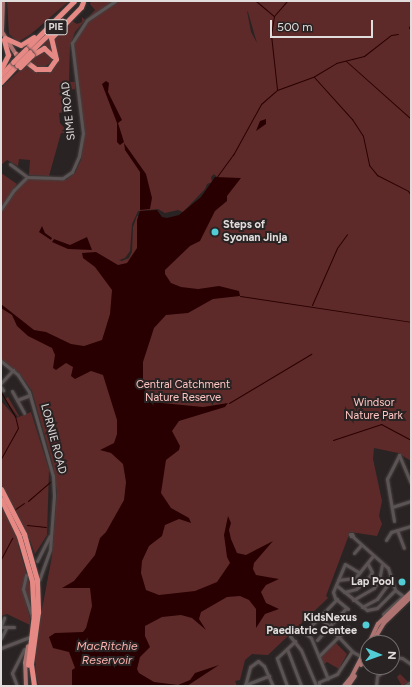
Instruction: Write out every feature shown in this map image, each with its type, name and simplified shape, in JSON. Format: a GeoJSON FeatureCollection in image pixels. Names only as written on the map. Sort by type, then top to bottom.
{"type":"FeatureCollection","features":[{"type":"Feature","properties":{"kind":"highway","name":"PIE"},"geometry":{"type":"LineString","coordinates":[[29,52],[52,21],[74,1]]}},
{"type":"Feature","properties":{"kind":"highway"},"geometry":{"type":"LineString","coordinates":[[16,52],[36,69],[49,69],[56,59],[51,38],[81,7],[83,1]]}},
{"type":"Feature","properties":{"kind":"highway","name":"PIE"},"geometry":{"type":"LineString","coordinates":[[2,82],[29,52],[83,1]]}},
{"type":"Feature","properties":{"kind":"highway"},"geometry":{"type":"LineString","coordinates":[[5,39],[14,44],[24,44],[52,21]]}},
{"type":"Feature","properties":{"kind":"highway"},"geometry":{"type":"LineString","coordinates":[[1,69],[8,55],[5,39]]}},
{"type":"Feature","properties":{"kind":"highway"},"geometry":{"type":"LineString","coordinates":[[16,52],[36,68],[47,68],[54,60],[52,53],[47,49],[29,52]]}},
{"type":"Feature","properties":{"kind":"highway","name":"PIE"},"geometry":{"type":"LineString","coordinates":[[1,75],[17,65]]}},
{"type":"Feature","properties":{"kind":"highway"},"geometry":{"type":"LineString","coordinates":[[1,488],[25,546],[39,598],[29,650],[33,686]]}},
{"type":"Feature","properties":{"kind":"highway"},"geometry":{"type":"LineString","coordinates":[[1,499],[25,546],[36,611],[36,630],[29,650]]}},
{"type":"Feature","properties":{"kind":"main road"},"geometry":{"type":"LineString","coordinates":[[1,10],[3,1]]}},
{"type":"Feature","properties":{"kind":"main road"},"geometry":{"type":"LineString","coordinates":[[3,1],[2,28],[5,39]]}},
{"type":"Feature","properties":{"kind":"main road"},"geometry":{"type":"LineString","coordinates":[[1,34],[16,52]]}},
{"type":"Feature","properties":{"kind":"main road"},"geometry":{"type":"LineString","coordinates":[[26,686],[24,663],[32,617],[33,590]]}},
{"type":"Feature","properties":{"kind":"main road"},"geometry":{"type":"LineString","coordinates":[[376,635],[384,615],[411,592]]}},
{"type":"Feature","properties":{"kind":"main road"},"geometry":{"type":"LineString","coordinates":[[374,635],[379,627],[411,597]]}},
{"type":"Feature","properties":{"kind":"main road"},"geometry":{"type":"LineString","coordinates":[[33,686],[36,630]]}},
{"type":"Feature","properties":{"kind":"main road"},"geometry":{"type":"LineString","coordinates":[[348,686],[360,664]]}},
{"type":"Feature","properties":{"kind":"main road"},"geometry":{"type":"LineString","coordinates":[[344,686],[353,677]]}},
{"type":"Feature","properties":{"kind":"street","name":"SIME ROAD"},"geometry":{"type":"LineString","coordinates":[[27,177],[65,178],[77,162],[82,133],[72,43],[87,20],[114,1]]}},
{"type":"Feature","properties":{"kind":"street"},"geometry":{"type":"LineString","coordinates":[[1,209],[14,190],[27,177],[10,164]]}},
{"type":"Feature","properties":{"kind":"street","name":"LORNIE ROAD"},"geometry":{"type":"LineString","coordinates":[[1,362],[12,370],[22,382],[30,396],[53,476],[54,503],[50,550],[39,575],[39,598]]}},
{"type":"Feature","properties":{"kind":"street"},"geometry":{"type":"LineString","coordinates":[[3,369],[5,365]]}},
{"type":"Feature","properties":{"kind":"street"},"geometry":{"type":"LineString","coordinates":[[1,383],[12,370]]}},
{"type":"Feature","properties":{"kind":"street"},"geometry":{"type":"LineString","coordinates":[[12,391],[24,412]]}},
{"type":"Feature","properties":{"kind":"street"},"geometry":{"type":"LineString","coordinates":[[17,400],[30,396]]}},
{"type":"Feature","properties":{"kind":"street","name":"LORNIE ROAD"},"geometry":{"type":"LineString","coordinates":[[37,561],[46,547],[50,533],[53,490],[46,452]]}},
{"type":"Feature","properties":{"kind":"street"},"geometry":{"type":"LineString","coordinates":[[394,521],[388,479],[399,455],[411,483]]}},
{"type":"Feature","properties":{"kind":"street"},"geometry":{"type":"LineString","coordinates":[[392,507],[411,501]]}},
{"type":"Feature","properties":{"kind":"street"},"geometry":{"type":"LineString","coordinates":[[386,540],[390,533],[411,526]]}},
{"type":"Feature","properties":{"kind":"street"},"geometry":{"type":"LineString","coordinates":[[397,530],[404,548]]}},
{"type":"Feature","properties":{"kind":"street"},"geometry":{"type":"LineString","coordinates":[[352,536],[388,568],[394,591]]}},
{"type":"Feature","properties":{"kind":"street"},"geometry":{"type":"LineString","coordinates":[[354,553],[361,545]]}},
{"type":"Feature","properties":{"kind":"street"},"geometry":{"type":"LineString","coordinates":[[336,585],[362,607],[377,608],[384,615],[403,596],[394,591],[382,565],[369,551]]}},
{"type":"Feature","properties":{"kind":"street"},"geometry":{"type":"LineString","coordinates":[[338,580],[350,580],[360,573],[373,556]]}},
{"type":"Feature","properties":{"kind":"street"},"geometry":{"type":"LineString","coordinates":[[317,640],[347,608],[336,600],[333,594],[345,563],[360,573]]}},
{"type":"Feature","properties":{"kind":"street"},"geometry":{"type":"LineString","coordinates":[[344,592],[356,589],[367,580],[372,572],[368,564]]}},
{"type":"Feature","properties":{"kind":"street"},"geometry":{"type":"LineString","coordinates":[[353,600],[374,588],[379,580],[382,565]]}},
{"type":"Feature","properties":{"kind":"street"},"geometry":{"type":"LineString","coordinates":[[26,575],[22,589],[32,617]]}},
{"type":"Feature","properties":{"kind":"street"},"geometry":{"type":"LineString","coordinates":[[362,607],[377,599],[390,581]]}},
{"type":"Feature","properties":{"kind":"street"},"geometry":{"type":"LineString","coordinates":[[377,608],[394,591]]}},
{"type":"Feature","properties":{"kind":"street"},"geometry":{"type":"LineString","coordinates":[[308,629],[336,600]]}},
{"type":"Feature","properties":{"kind":"street"},"geometry":{"type":"LineString","coordinates":[[320,617],[352,651],[360,653]]}},
{"type":"Feature","properties":{"kind":"street"},"geometry":{"type":"LineString","coordinates":[[4,618],[1,626],[6,628],[14,627]]}},
{"type":"Feature","properties":{"kind":"street"},"geometry":{"type":"LineString","coordinates":[[319,656],[339,638],[348,627]]}},
{"type":"Feature","properties":{"kind":"street"},"geometry":{"type":"LineString","coordinates":[[1,638],[6,628]]}},
{"type":"Feature","properties":{"kind":"street"},"geometry":{"type":"LineString","coordinates":[[302,629],[311,638],[328,679]]}},
{"type":"Feature","properties":{"kind":"street"},"geometry":{"type":"LineString","coordinates":[[290,636],[301,650],[316,686]]}},
{"type":"Feature","properties":{"kind":"street"},"geometry":{"type":"LineString","coordinates":[[1,648],[29,637]]}},
{"type":"Feature","properties":{"kind":"street"},"geometry":{"type":"LineString","coordinates":[[287,686],[276,658],[295,641]]}},
{"type":"Feature","properties":{"kind":"street"},"geometry":{"type":"LineString","coordinates":[[286,649],[301,686]]}},
{"type":"Feature","properties":{"kind":"street"},"geometry":{"type":"LineString","coordinates":[[17,686],[12,674],[29,650]]}},
{"type":"Feature","properties":{"kind":"street"},"geometry":{"type":"LineString","coordinates":[[319,686],[319,682],[337,674],[352,651]]}},
{"type":"Feature","properties":{"kind":"street"},"geometry":{"type":"LineString","coordinates":[[400,658],[411,664]]}},
{"type":"Feature","properties":{"kind":"street"},"geometry":{"type":"LineString","coordinates":[[245,686],[250,667],[255,662],[263,664],[273,686]]}},
{"type":"Feature","properties":{"kind":"street"},"geometry":{"type":"LineString","coordinates":[[376,686],[378,675]]}},
{"type":"Feature","properties":{"kind":"street"},"geometry":{"type":"LineString","coordinates":[[245,686],[269,676]]}},
{"type":"Feature","properties":{"kind":"street"},"geometry":{"type":"LineString","coordinates":[[256,681],[258,686]]}},
{"type":"Feature","properties":{"kind":"street"},"geometry":{"type":"LineString","coordinates":[[405,686],[411,682]]}},
{"type":"Feature","properties":{"kind":"street"},"geometry":{"type":"LineString","coordinates":[[409,686],[411,682]]}},
{"type":"Feature","properties":{"kind":"green space"},"geometry":{"type":"Polygon","coordinates":[[[7,1],[69,1],[31,34],[18,42],[9,34],[7,1]]]}},
{"type":"Feature","properties":{"kind":"green space","name":"Central Catchment Nature Reserve"},"geometry":{"type":"Polygon","coordinates":[[[91,1],[411,1],[411,461],[398,453],[374,448],[373,459],[382,501],[379,516],[382,524],[377,536],[350,532],[326,596],[328,598],[268,655],[252,654],[245,660],[240,680],[235,681],[237,686],[39,686],[36,676],[35,647],[52,556],[57,492],[53,465],[32,391],[20,374],[1,359],[1,209],[25,179],[35,177],[66,180],[75,173],[81,160],[85,130],[72,46],[87,21],[104,8],[87,19],[95,10],[90,4],[91,1]],[[247,11],[251,32],[257,43],[248,12],[247,11]],[[214,174],[211,177],[212,182],[207,184],[205,189],[183,212],[178,210],[165,213],[158,209],[138,211],[132,224],[130,251],[125,258],[119,260],[122,261],[129,258],[132,252],[133,227],[137,216],[173,219],[196,206],[217,177],[214,174]]]}},
{"type":"Feature","properties":{"kind":"green space"},"geometry":{"type":"Polygon","coordinates":[[[82,17],[85,20],[75,32],[70,46],[69,82],[75,82],[75,89],[61,91],[64,107],[71,106],[71,111],[59,113],[60,123],[69,133],[61,133],[49,176],[29,175],[30,160],[19,159],[18,166],[7,160],[1,165],[1,88],[25,65],[43,71],[55,61],[49,49],[36,51],[69,19],[77,24],[82,22],[82,17]]]}},
{"type":"Feature","properties":{"kind":"green space"},"geometry":{"type":"Polygon","coordinates":[[[43,49],[53,61],[44,67],[34,66],[28,61],[43,49]]]}},
{"type":"Feature","properties":{"kind":"green space"},"geometry":{"type":"Polygon","coordinates":[[[1,173],[17,184],[1,207],[1,173]]]}},
{"type":"Feature","properties":{"kind":"green space"},"geometry":{"type":"Polygon","coordinates":[[[8,397],[19,416],[18,417],[5,399],[8,397]]]}},
{"type":"Feature","properties":{"kind":"green space"},"geometry":{"type":"Polygon","coordinates":[[[1,401],[16,418],[31,412],[49,470],[47,535],[35,554],[30,540],[18,545],[30,585],[32,611],[24,589],[25,575],[22,589],[30,618],[30,625],[7,614],[1,616],[1,401]]]}},
{"type":"Feature","properties":{"kind":"green space"},"geometry":{"type":"Polygon","coordinates":[[[335,642],[347,654],[339,669],[327,662],[323,665],[319,656],[335,642]]]}},
{"type":"Feature","properties":{"kind":"green space"},"geometry":{"type":"Polygon","coordinates":[[[400,674],[408,682],[402,686],[397,677],[400,674]]]}},
{"type":"Feature","properties":{"kind":"water"},"geometry":{"type":"Polygon","coordinates":[[[106,81],[109,83],[108,92],[122,120],[118,123],[124,142],[120,145],[117,142],[117,123],[102,84],[106,81]]]}},
{"type":"Feature","properties":{"kind":"water"},"geometry":{"type":"Polygon","coordinates":[[[266,119],[266,124],[256,131],[260,121],[266,119]]]}},
{"type":"Feature","properties":{"kind":"water"},"geometry":{"type":"Polygon","coordinates":[[[124,143],[146,174],[152,198],[150,209],[140,210],[140,172],[125,150],[124,143]]]}},
{"type":"Feature","properties":{"kind":"water","name":"MacRitchie Reservoir"},"geometry":{"type":"Polygon","coordinates":[[[215,177],[241,178],[227,196],[227,201],[215,211],[200,241],[190,246],[165,270],[165,274],[171,283],[181,287],[198,289],[219,286],[239,291],[240,296],[213,299],[188,313],[166,315],[154,328],[143,362],[143,380],[147,394],[162,403],[203,407],[228,403],[225,407],[179,421],[172,431],[180,446],[179,450],[166,460],[161,493],[171,508],[189,518],[191,523],[179,519],[165,525],[162,536],[149,546],[142,561],[141,573],[146,590],[159,595],[195,591],[217,582],[230,563],[227,557],[224,535],[228,516],[231,523],[229,530],[231,539],[237,553],[246,555],[273,541],[254,563],[253,569],[256,575],[279,579],[266,585],[261,592],[266,603],[279,609],[265,614],[256,628],[256,609],[249,600],[240,596],[227,597],[201,612],[199,619],[206,630],[192,618],[181,615],[162,617],[145,626],[145,636],[150,647],[140,657],[137,669],[139,673],[154,682],[178,685],[190,680],[195,673],[219,665],[187,686],[72,686],[72,670],[75,668],[69,652],[53,648],[49,637],[55,633],[83,632],[86,628],[92,606],[90,588],[62,588],[74,581],[95,555],[100,538],[106,532],[124,500],[126,482],[123,464],[111,453],[100,450],[114,443],[117,434],[117,420],[103,375],[91,371],[75,379],[71,376],[73,367],[66,363],[56,370],[53,368],[55,355],[52,348],[28,336],[17,326],[12,315],[1,308],[1,304],[34,330],[46,332],[71,344],[84,346],[102,340],[110,314],[112,290],[95,267],[83,258],[82,253],[96,252],[118,265],[127,263],[137,248],[137,220],[140,211],[157,210],[162,217],[167,218],[179,215],[201,197],[215,177]]]}},
{"type":"Feature","properties":{"kind":"water"},"geometry":{"type":"Polygon","coordinates":[[[42,226],[45,233],[52,238],[51,240],[39,232],[42,226]]]}},
{"type":"Feature","properties":{"kind":"water"},"geometry":{"type":"Polygon","coordinates":[[[87,237],[92,250],[68,249],[52,242],[54,239],[70,245],[87,237]]]}},
{"type":"Feature","properties":{"kind":"waterway"},"geometry":{"type":"LineString","coordinates":[[256,1],[274,16]]}},
{"type":"Feature","properties":{"kind":"waterway"},"geometry":{"type":"LineString","coordinates":[[277,89],[271,35],[274,16],[287,1]]}},
{"type":"Feature","properties":{"kind":"waterway"},"geometry":{"type":"LineString","coordinates":[[409,28],[411,22]]}},
{"type":"Feature","properties":{"kind":"waterway"},"geometry":{"type":"LineString","coordinates":[[216,178],[233,155],[261,104],[277,90],[313,77],[336,63],[364,56],[391,35],[398,34]]}},
{"type":"Feature","properties":{"kind":"waterway"},"geometry":{"type":"LineString","coordinates":[[346,61],[411,119]]}},
{"type":"Feature","properties":{"kind":"waterway"},"geometry":{"type":"LineString","coordinates":[[314,77],[352,119],[363,136],[369,165],[377,175],[408,191],[411,195]]}},
{"type":"Feature","properties":{"kind":"waterway"},"geometry":{"type":"LineString","coordinates":[[312,305],[337,248],[347,234]]}},
{"type":"Feature","properties":{"kind":"waterway"},"geometry":{"type":"LineString","coordinates":[[240,296],[411,322]]}},
{"type":"Feature","properties":{"kind":"waterway"},"geometry":{"type":"LineString","coordinates":[[229,403],[311,354]]}},
{"type":"Feature","properties":{"kind":"waterway"},"geometry":{"type":"LineString","coordinates":[[1,392],[15,416],[18,428],[1,459]]}},
{"type":"Feature","properties":{"kind":"waterway"},"geometry":{"type":"LineString","coordinates":[[333,440],[381,424],[411,440]]}},
{"type":"Feature","properties":{"kind":"waterway"},"geometry":{"type":"LineString","coordinates":[[28,501],[51,481]]}},
{"type":"Feature","properties":{"kind":"waterway"},"geometry":{"type":"LineString","coordinates":[[14,510],[24,503]]}},
{"type":"Feature","properties":{"kind":"waterway"},"geometry":{"type":"LineString","coordinates":[[27,525],[46,527]]}},
{"type":"Feature","properties":{"kind":"waterway"},"geometry":{"type":"LineString","coordinates":[[1,559],[12,538]]}},
{"type":"Feature","properties":{"kind":"waterway"},"geometry":{"type":"LineString","coordinates":[[341,665],[349,651],[348,649]]}},
{"type":"Feature","properties":{"kind":"place","name":"Steps of Syonan Jinja"},"geometry":{"type":"Point","coordinates":[215,232]}},
{"type":"Feature","properties":{"kind":"place","name":"Lap Pool"},"geometry":{"type":"Point","coordinates":[402,582]}},
{"type":"Feature","properties":{"kind":"place","name":"KidsNexus Paediatric Centee"},"geometry":{"type":"Point","coordinates":[366,625]}},
{"type":"Feature","properties":{"kind":"park label","name":"Windsor Nature Park"},"geometry":{"type":"Point","coordinates":[374,410]}}]}
